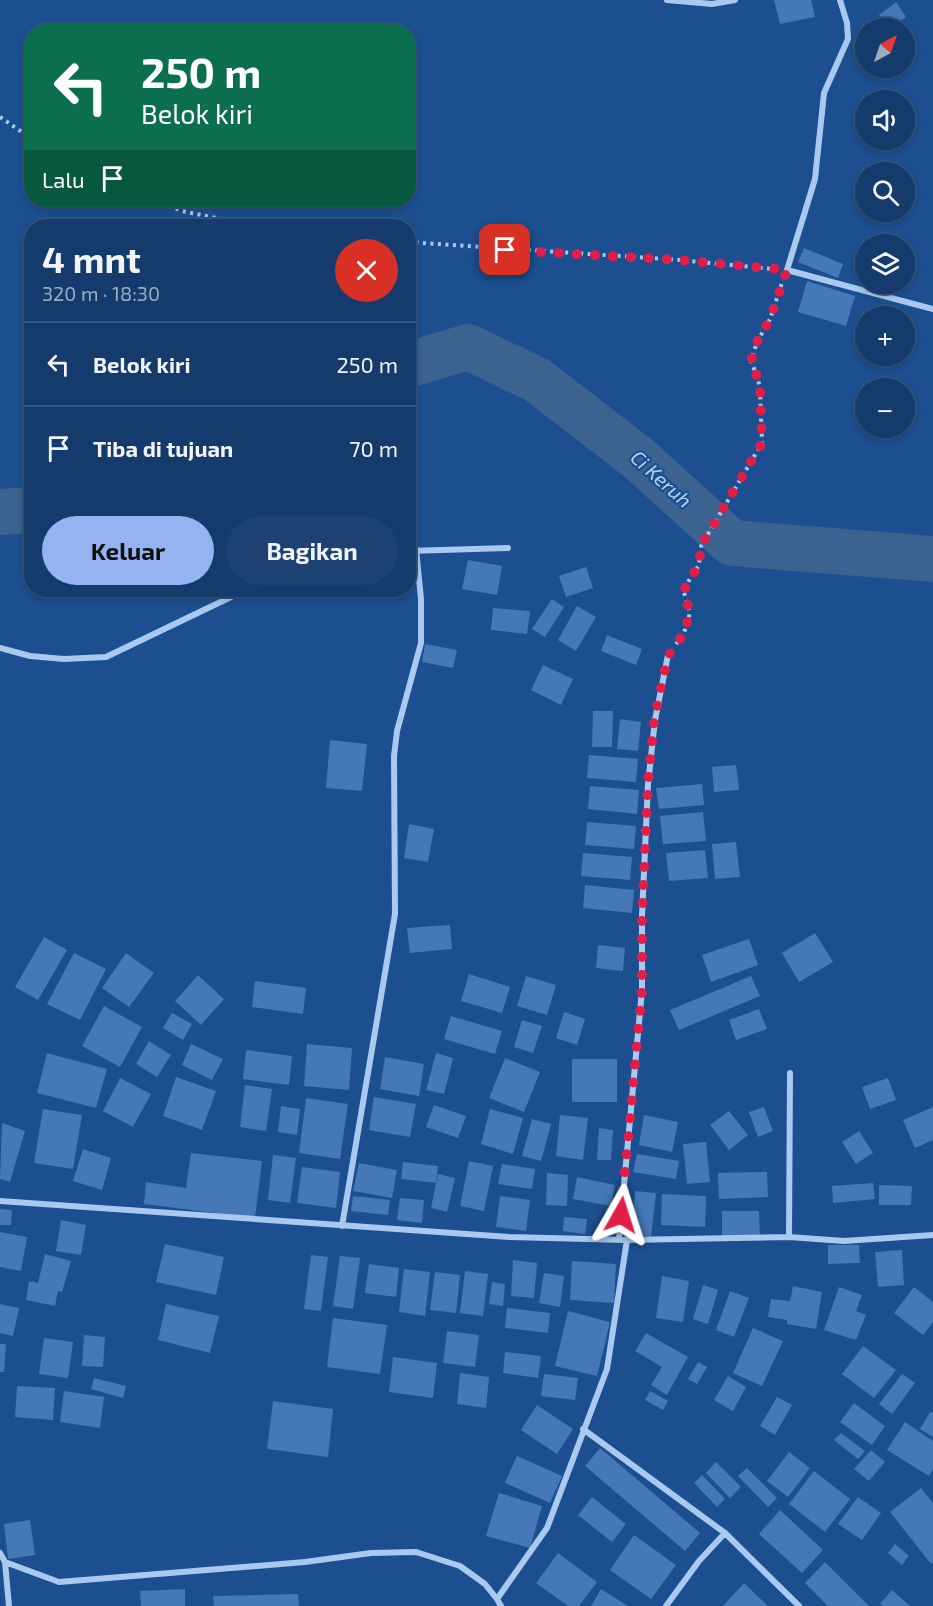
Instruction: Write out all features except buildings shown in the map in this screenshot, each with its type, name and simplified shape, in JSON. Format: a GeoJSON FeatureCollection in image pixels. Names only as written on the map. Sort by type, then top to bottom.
{"type":"FeatureCollection","features":[{"type":"Feature","properties":{"kind":"street"},"geometry":{"type":"LineString","coordinates":[[667,0],[712,4],[735,0]]}},
{"type":"Feature","properties":{"kind":"street"},"geometry":{"type":"LineString","coordinates":[[840,0],[848,23],[848,39],[824,93],[815,179],[787,270],[933,309]]}},
{"type":"Feature","properties":{"kind":"street"},"geometry":{"type":"LineString","coordinates":[[342,1226],[395,914],[394,756],[397,731],[421,643],[421,600],[416,549],[508,548]]}},
{"type":"Feature","properties":{"kind":"street"},"geometry":{"type":"LineString","coordinates":[[0,648],[30,656],[64,659],[106,657],[231,597]]}},
{"type":"Feature","properties":{"kind":"street"},"geometry":{"type":"LineString","coordinates":[[619,1239],[642,990],[642,916],[648,784],[654,720],[668,656]]}},
{"type":"Feature","properties":{"kind":"street"},"geometry":{"type":"LineString","coordinates":[[789,1237],[790,1073]]}},
{"type":"Feature","properties":{"kind":"street"},"geometry":{"type":"LineString","coordinates":[[0,1201],[509,1237],[627,1240],[789,1237],[844,1241],[933,1236]]}},
{"type":"Feature","properties":{"kind":"street"},"geometry":{"type":"LineString","coordinates":[[497,1599],[547,1528],[607,1369],[627,1240]]}},
{"type":"Feature","properties":{"kind":"street"},"geometry":{"type":"LineString","coordinates":[[583,1429],[725,1533],[799,1606]]}},
{"type":"Feature","properties":{"kind":"street"},"geometry":{"type":"LineString","coordinates":[[666,1606],[699,1561],[725,1533]]}},
{"type":"Feature","properties":{"kind":"street"},"geometry":{"type":"LineString","coordinates":[[5,1562],[59,1582],[305,1562],[371,1553],[416,1552],[460,1566],[485,1584],[501,1606]]}},
{"type":"Feature","properties":{"kind":"street"},"geometry":{"type":"LineString","coordinates":[[0,1553],[5,1562],[9,1606]]}},
{"type":"Feature","properties":{"kind":"path"},"geometry":{"type":"LineString","coordinates":[[0,117],[24,134]]}},
{"type":"Feature","properties":{"kind":"path"},"geometry":{"type":"LineString","coordinates":[[172,207],[221,219]]}},
{"type":"Feature","properties":{"kind":"path"},"geometry":{"type":"LineString","coordinates":[[416,243],[680,260],[787,270],[770,319],[757,342],[751,361],[760,390],[762,443],[701,546],[699,565],[684,592],[690,613],[684,633],[668,656]]}},
{"type":"Feature","properties":{"kind":"waterway","name":"Ci Keruh"},"geometry":{"type":"LineString","coordinates":[[416,363],[468,347],[537,380],[638,458],[732,543],[933,559]]}},
{"type":"Feature","properties":{"kind":"waterway","name":"Ci Keruh"},"geometry":{"type":"LineString","coordinates":[[0,512],[24,510]]}},
{"type":"Feature","properties":{"kind":"route"},"geometry":{"type":"LineString","coordinates":[[505,250],[680,260],[787,270],[770,319],[757,342],[751,361],[760,390],[762,443],[701,546],[699,565],[684,592],[690,613],[684,633],[668,656],[654,720],[648,784],[642,916],[642,990],[621,1215]]}}]}
